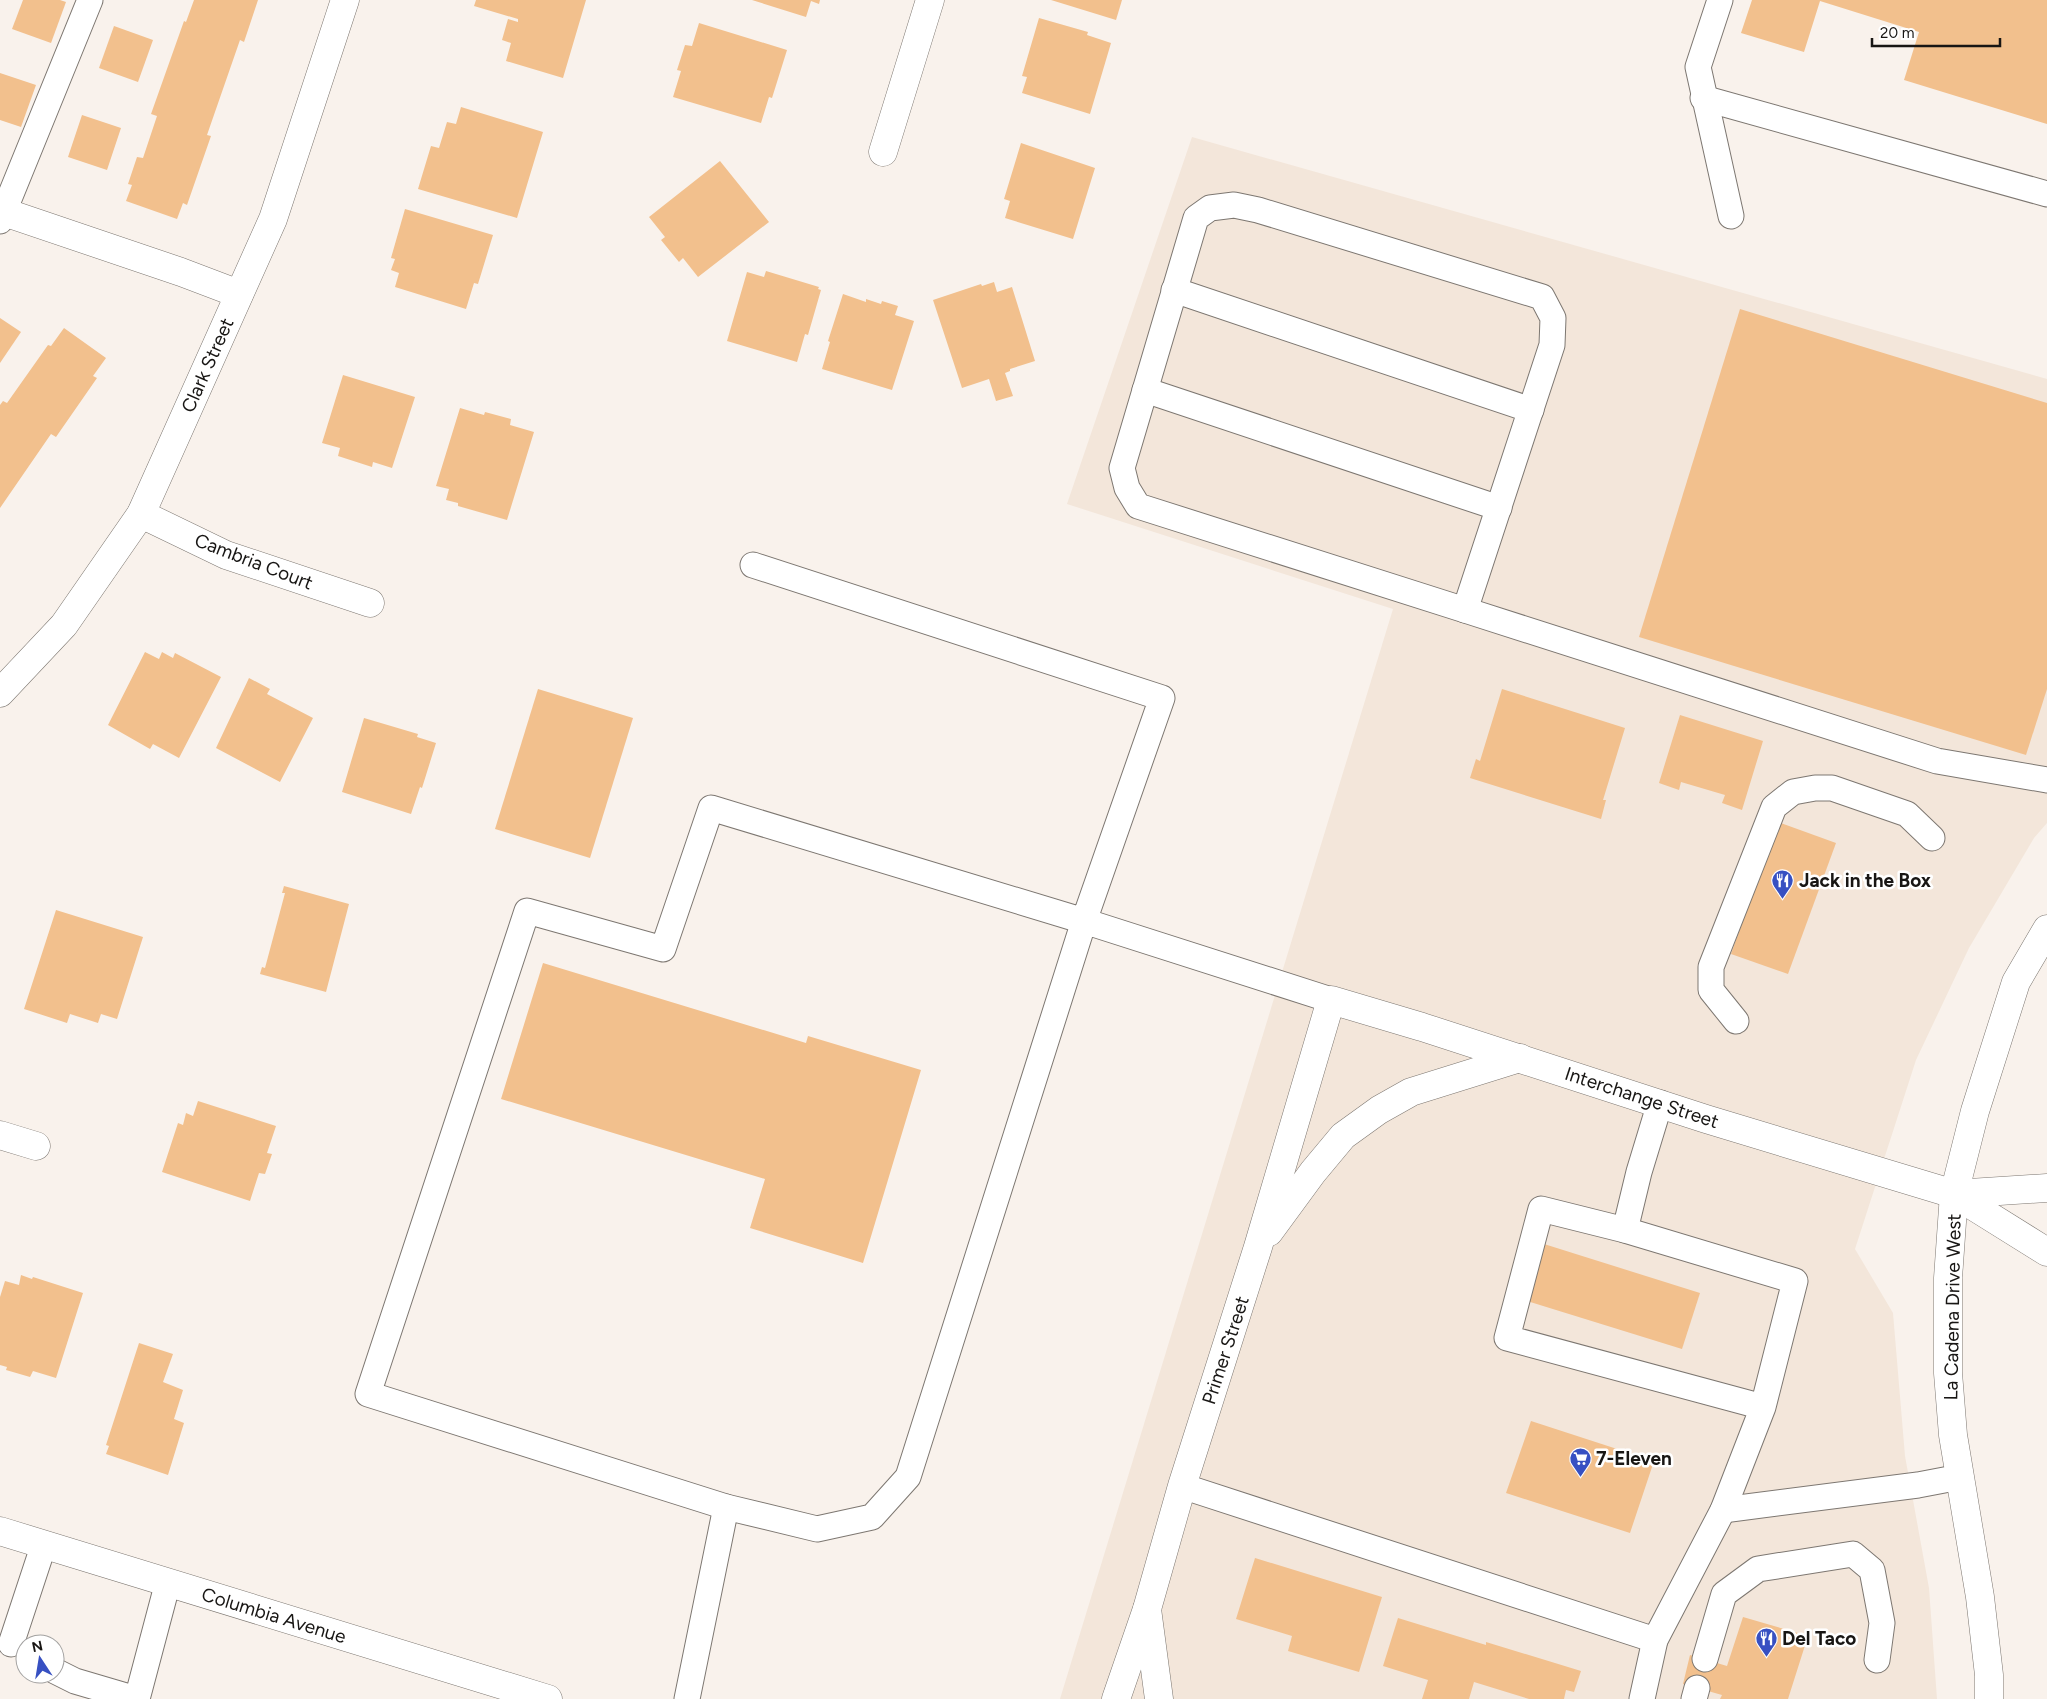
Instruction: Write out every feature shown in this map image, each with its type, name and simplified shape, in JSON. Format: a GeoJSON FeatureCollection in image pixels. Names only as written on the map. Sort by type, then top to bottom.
{"type":"FeatureCollection","features":[{"type":"Feature","properties":{"kind":"main road","name":"Clark Street"},"geometry":{"type":"LineString","coordinates":[[0,692],[64,625],[141,514],[273,219],[344,0]]}},
{"type":"Feature","properties":{"kind":"main road"},"geometry":{"type":"LineString","coordinates":[[883,152],[930,0]]}},
{"type":"Feature","properties":{"kind":"main road"},"geometry":{"type":"LineString","coordinates":[[1,215],[180,272],[239,294]]}},
{"type":"Feature","properties":{"kind":"main road","name":"Cambria Court"},"geometry":{"type":"LineString","coordinates":[[141,514],[226,555],[370,603]]}},
{"type":"Feature","properties":{"kind":"main road","name":"La Cadena Drive West"},"geometry":{"type":"LineString","coordinates":[[1990,1699],[1980,1596],[1953,1436],[1948,1373],[1948,1278],[1954,1194],[1974,1111],[2016,982],[2047,929]]}},
{"type":"Feature","properties":{"kind":"main road","name":"Interchange Street"},"geometry":{"type":"LineString","coordinates":[[1330,1000],[1954,1194]]}},
{"type":"Feature","properties":{"kind":"main road","name":"Primer Street"},"geometry":{"type":"LineString","coordinates":[[1116,1699],[1147,1609],[1182,1486],[1258,1247],[1330,1000]]}},
{"type":"Feature","properties":{"kind":"main road"},"geometry":{"type":"LineString","coordinates":[[1258,1247],[1313,1172],[1343,1136],[1378,1110],[1412,1092],[1520,1058]]}},
{"type":"Feature","properties":{"kind":"main road"},"geometry":{"type":"LineString","coordinates":[[0,1134],[36,1146]]}},
{"type":"Feature","properties":{"kind":"main road"},"geometry":{"type":"LineString","coordinates":[[1954,1194],[2047,1188]]}},
{"type":"Feature","properties":{"kind":"main road"},"geometry":{"type":"LineString","coordinates":[[1954,1194],[2047,1252]]}},
{"type":"Feature","properties":{"kind":"main road","name":"Columbia Avenue"},"geometry":{"type":"LineString","coordinates":[[0,1531],[548,1699]]}},
{"type":"Feature","properties":{"kind":"main road"},"geometry":{"type":"LineString","coordinates":[[1147,1609],[1159,1699]]}},
{"type":"Feature","properties":{"kind":"lane"},"geometry":{"type":"LineString","coordinates":[[1,215],[90,0]]}},
{"type":"Feature","properties":{"kind":"lane"},"geometry":{"type":"LineString","coordinates":[[1720,0],[1698,67],[1703,98],[1731,216]]}},
{"type":"Feature","properties":{"kind":"lane"},"geometry":{"type":"LineString","coordinates":[[1703,98],[2047,194]]}},
{"type":"Feature","properties":{"kind":"lane"},"geometry":{"type":"LineString","coordinates":[[1466,610],[1552,345],[1553,318],[1542,297],[1258,210],[1234,205],[1210,208],[1196,218],[1122,468],[1127,488],[1138,506],[1938,761],[2047,780]]}},
{"type":"Feature","properties":{"kind":"lane"},"geometry":{"type":"LineString","coordinates":[[1174,290],[1531,410]]}},
{"type":"Feature","properties":{"kind":"lane"},"geometry":{"type":"LineString","coordinates":[[1146,390],[1499,508]]}},
{"type":"Feature","properties":{"kind":"lane"},"geometry":{"type":"LineString","coordinates":[[752,565],[1162,698],[1084,922],[908,1477],[872,1517],[817,1529],[726,1507],[368,1394],[527,910],[663,949],[712,808],[1084,922],[1330,1000]]}},
{"type":"Feature","properties":{"kind":"lane"},"geometry":{"type":"LineString","coordinates":[[1736,1021],[1711,990],[1711,967],[1774,806],[1793,792],[1815,788],[1832,788],[1907,814],[1932,838]]}},
{"type":"Feature","properties":{"kind":"lane"},"geometry":{"type":"LineString","coordinates":[[1625,1230],[1639,1172],[1660,1103]]}},
{"type":"Feature","properties":{"kind":"lane"},"geometry":{"type":"LineString","coordinates":[[1642,1699],[1656,1640],[1723,1510],[1763,1407],[1795,1281],[1625,1230],[1541,1209],[1507,1338],[1763,1407]]}},
{"type":"Feature","properties":{"kind":"lane"},"geometry":{"type":"LineString","coordinates":[[1723,1510],[1918,1485],[1960,1477]]}},
{"type":"Feature","properties":{"kind":"lane"},"geometry":{"type":"LineString","coordinates":[[1182,1486],[1656,1640]]}},
{"type":"Feature","properties":{"kind":"lane"},"geometry":{"type":"LineString","coordinates":[[687,1699],[726,1507]]}},
{"type":"Feature","properties":{"kind":"lane"},"geometry":{"type":"LineString","coordinates":[[12,1645],[44,1544]]}},
{"type":"Feature","properties":{"kind":"lane"},"geometry":{"type":"LineString","coordinates":[[1705,1659],[1724,1594],[1758,1569],[1853,1554],[1872,1570],[1882,1622],[1877,1660]]}},
{"type":"Feature","properties":{"kind":"lane"},"geometry":{"type":"LineString","coordinates":[[65,1676],[75,1681],[136,1699],[168,1582]]}},
{"type":"Feature","properties":{"kind":"shaded area"},"geometry":{"type":"Polygon","coordinates":[[[1192,137],[2047,379],[2047,823],[2034,838],[1969,948],[1916,1060],[1855,1249],[1893,1313],[1905,1456],[1929,1588],[1937,1699],[1060,1699],[1393,609],[1067,504],[1192,137]]]}},
{"type":"Feature","properties":{"kind":"building"},"geometry":{"type":"Polygon","coordinates":[[[23,0],[60,0],[66,2],[51,43],[12,29],[23,0]]]}},
{"type":"Feature","properties":{"kind":"building"},"geometry":{"type":"Polygon","coordinates":[[[194,0],[258,0],[244,42],[240,40],[207,135],[211,136],[187,205],[183,203],[177,219],[126,201],[132,185],[128,184],[137,157],[143,158],[157,116],[151,114],[184,21],[186,22],[194,0]]]}},
{"type":"Feature","properties":{"kind":"building"},"geometry":{"type":"Polygon","coordinates":[[[476,0],[586,0],[563,78],[506,61],[511,43],[502,40],[508,19],[518,22],[518,19],[474,6],[476,0]]]}},
{"type":"Feature","properties":{"kind":"building"},"geometry":{"type":"Polygon","coordinates":[[[752,0],[820,0],[819,4],[811,1],[806,17],[752,0]]]}},
{"type":"Feature","properties":{"kind":"building"},"geometry":{"type":"Polygon","coordinates":[[[1051,0],[1122,0],[1116,20],[1051,0]]]}},
{"type":"Feature","properties":{"kind":"building"},"geometry":{"type":"Polygon","coordinates":[[[1752,0],[2047,0],[2047,124],[1904,80],[1919,32],[1820,1],[1804,52],[1741,33],[1752,0]]]}},
{"type":"Feature","properties":{"kind":"building"},"geometry":{"type":"Polygon","coordinates":[[[1039,18],[1088,32],[1087,35],[1111,43],[1090,114],[1022,93],[1027,77],[1022,76],[1039,18]]]}},
{"type":"Feature","properties":{"kind":"building"},"geometry":{"type":"Polygon","coordinates":[[[699,23],[787,50],[772,98],[769,97],[761,123],[673,97],[681,71],[677,70],[685,45],[692,46],[699,23]]]}},
{"type":"Feature","properties":{"kind":"building"},"geometry":{"type":"Polygon","coordinates":[[[114,26],[153,40],[138,82],[99,68],[114,26]]]}},
{"type":"Feature","properties":{"kind":"building"},"geometry":{"type":"Polygon","coordinates":[[[0,73],[36,85],[21,127],[0,120],[0,73]]]}},
{"type":"Feature","properties":{"kind":"building"},"geometry":{"type":"Polygon","coordinates":[[[461,107],[543,132],[517,218],[418,189],[431,146],[439,148],[447,122],[456,124],[461,107]]]}},
{"type":"Feature","properties":{"kind":"building"},"geometry":{"type":"Polygon","coordinates":[[[82,115],[121,128],[107,170],[68,157],[82,115]]]}},
{"type":"Feature","properties":{"kind":"building"},"geometry":{"type":"Polygon","coordinates":[[[1021,143],[1095,168],[1073,239],[1005,218],[1010,201],[1004,199],[1021,143]]]}},
{"type":"Feature","properties":{"kind":"building"},"geometry":{"type":"Polygon","coordinates":[[[720,161],[769,222],[698,277],[683,258],[679,262],[661,240],[665,237],[649,217],[720,161]]]}},
{"type":"Feature","properties":{"kind":"building"},"geometry":{"type":"Polygon","coordinates":[[[405,209],[493,235],[478,284],[474,283],[466,309],[395,287],[399,273],[391,270],[395,259],[391,258],[405,209]]]}},
{"type":"Feature","properties":{"kind":"building"},"geometry":{"type":"Polygon","coordinates":[[[766,271],[819,287],[818,289],[821,290],[808,335],[805,334],[797,362],[727,341],[747,272],[764,277],[766,271]]]}},
{"type":"Feature","properties":{"kind":"building"},"geometry":{"type":"Polygon","coordinates":[[[994,282],[997,292],[1012,287],[1035,361],[1010,369],[1010,371],[1005,373],[1013,396],[996,401],[989,379],[962,388],[933,300],[981,284],[982,286],[994,282]]]}},
{"type":"Feature","properties":{"kind":"building"},"geometry":{"type":"Polygon","coordinates":[[[843,294],[866,302],[866,299],[881,304],[882,301],[898,306],[895,315],[914,321],[892,390],[822,369],[830,342],[828,341],[843,294]]]}},
{"type":"Feature","properties":{"kind":"building"},"geometry":{"type":"Polygon","coordinates":[[[1740,309],[2047,403],[2047,689],[2026,755],[1639,637],[1740,309]]]}},
{"type":"Feature","properties":{"kind":"building"},"geometry":{"type":"Polygon","coordinates":[[[0,318],[21,332],[0,363],[0,318]]]}},
{"type":"Feature","properties":{"kind":"building"},"geometry":{"type":"Polygon","coordinates":[[[64,328],[106,358],[93,376],[97,378],[56,437],[51,434],[0,508],[0,405],[3,401],[7,403],[48,345],[51,346],[64,328]]]}},
{"type":"Feature","properties":{"kind":"building"},"geometry":{"type":"Polygon","coordinates":[[[343,375],[415,397],[392,468],[373,462],[372,467],[338,456],[340,448],[322,443],[343,375]]]}},
{"type":"Feature","properties":{"kind":"building"},"geometry":{"type":"Polygon","coordinates":[[[460,408],[484,415],[485,412],[511,419],[510,425],[534,432],[507,520],[458,506],[458,503],[446,500],[449,489],[436,486],[460,408]]]}},
{"type":"Feature","properties":{"kind":"building"},"geometry":{"type":"Polygon","coordinates":[[[145,652],[159,659],[162,652],[173,658],[175,653],[221,677],[179,758],[153,744],[150,749],[108,725],[145,652]]]}},
{"type":"Feature","properties":{"kind":"building"},"geometry":{"type":"Polygon","coordinates":[[[249,678],[270,689],[267,694],[313,718],[280,782],[216,748],[249,678]]]}},
{"type":"Feature","properties":{"kind":"building"},"geometry":{"type":"Polygon","coordinates":[[[538,689],[633,718],[590,858],[495,829],[538,689]]]}},
{"type":"Feature","properties":{"kind":"building"},"geometry":{"type":"Polygon","coordinates":[[[1502,689],[1625,728],[1603,800],[1606,800],[1601,819],[1470,778],[1476,759],[1480,761],[1502,689]]]}},
{"type":"Feature","properties":{"kind":"building"},"geometry":{"type":"Polygon","coordinates":[[[1680,715],[1763,741],[1742,810],[1722,803],[1725,795],[1681,782],[1679,790],[1659,783],[1680,715]]]}},
{"type":"Feature","properties":{"kind":"building"},"geometry":{"type":"Polygon","coordinates":[[[364,718],[418,734],[417,737],[436,743],[422,788],[420,787],[411,814],[342,792],[364,718]]]}},
{"type":"Feature","properties":{"kind":"building","name":"Jack in the Box"},"geometry":{"type":"Polygon","coordinates":[[[1778,822],[1836,843],[1788,974],[1731,954],[1778,822]]]}},
{"type":"Feature","properties":{"kind":"building"},"geometry":{"type":"Polygon","coordinates":[[[284,886],[349,904],[326,992],[260,974],[262,967],[265,968],[285,893],[282,893],[284,886]]]}},
{"type":"Feature","properties":{"kind":"building"},"geometry":{"type":"Polygon","coordinates":[[[56,910],[143,937],[117,1019],[101,1014],[98,1023],[70,1014],[67,1023],[24,1009],[56,910]]]}},
{"type":"Feature","properties":{"kind":"building"},"geometry":{"type":"Polygon","coordinates":[[[543,963],[806,1043],[808,1036],[921,1070],[863,1263],[750,1228],[765,1179],[501,1099],[543,963]]]}},
{"type":"Feature","properties":{"kind":"building"},"geometry":{"type":"Polygon","coordinates":[[[198,1101],[276,1126],[267,1153],[272,1154],[265,1174],[259,1173],[250,1201],[162,1172],[178,1123],[183,1125],[186,1113],[193,1116],[198,1101]]]}},
{"type":"Feature","properties":{"kind":"building"},"geometry":{"type":"Polygon","coordinates":[[[1544,1244],[1700,1293],[1682,1349],[1527,1301],[1544,1244]]]}},
{"type":"Feature","properties":{"kind":"building"},"geometry":{"type":"Polygon","coordinates":[[[21,1275],[83,1293],[56,1378],[33,1371],[30,1377],[6,1370],[7,1367],[0,1365],[0,1297],[5,1281],[19,1285],[21,1275]]]}},
{"type":"Feature","properties":{"kind":"building"},"geometry":{"type":"Polygon","coordinates":[[[139,1343],[173,1354],[163,1382],[183,1390],[174,1419],[184,1423],[168,1475],[106,1454],[109,1446],[106,1445],[139,1343]]]}},
{"type":"Feature","properties":{"kind":"building","name":"7-Eleven"},"geometry":{"type":"Polygon","coordinates":[[[1531,1421],[1654,1461],[1630,1533],[1506,1493],[1531,1421]]]}},
{"type":"Feature","properties":{"kind":"building"},"geometry":{"type":"Polygon","coordinates":[[[1255,1558],[1382,1597],[1359,1672],[1288,1651],[1292,1636],[1236,1619],[1255,1558]]]}},
{"type":"Feature","properties":{"kind":"building","name":"Del Taco"},"geometry":{"type":"Polygon","coordinates":[[[1743,1617],[1808,1636],[1788,1699],[1720,1699],[1722,1695],[1683,1684],[1690,1655],[1727,1666],[1743,1617]]]}},
{"type":"Feature","properties":{"kind":"building"},"geometry":{"type":"Polygon","coordinates":[[[1398,1618],[1581,1671],[1574,1692],[1566,1690],[1564,1699],[1529,1699],[1474,1682],[1469,1699],[1422,1699],[1428,1680],[1383,1666],[1398,1618]]]}},
{"type":"Feature","properties":{"kind":"place","name":"Jack in the Box"},"geometry":{"type":"Point","coordinates":[1783,899]}},
{"type":"Feature","properties":{"kind":"place","name":"7-Eleven"},"geometry":{"type":"Point","coordinates":[1580,1477]}},
{"type":"Feature","properties":{"kind":"place","name":"Del Taco"},"geometry":{"type":"Point","coordinates":[1766,1657]}}]}
